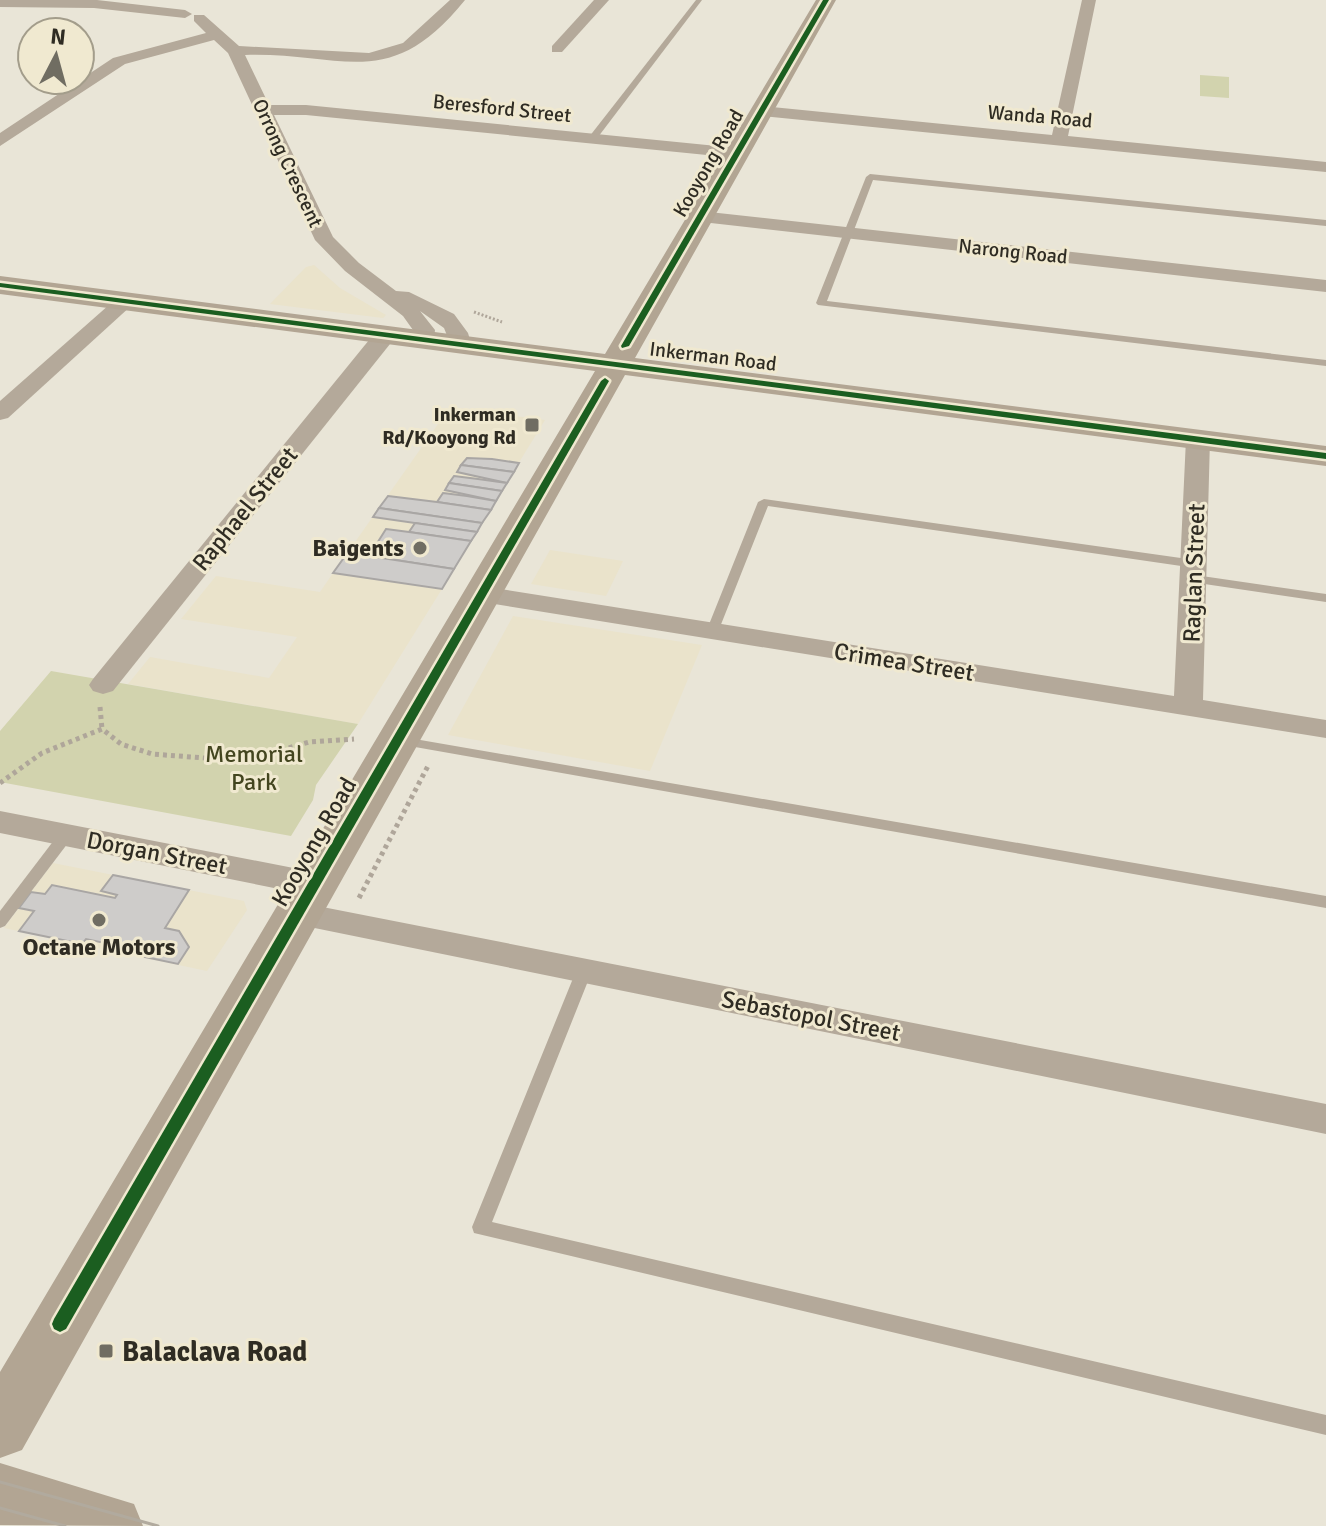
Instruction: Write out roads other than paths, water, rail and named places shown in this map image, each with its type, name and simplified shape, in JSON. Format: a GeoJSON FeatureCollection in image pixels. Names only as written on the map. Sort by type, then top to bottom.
{"type":"FeatureCollection","features":[{"type":"Feature","properties":{"kind":"street"},"geometry":{"type":"LineString","coordinates":[[235,51],[258,49],[348,58],[383,55],[411,44],[458,0]]}},
{"type":"Feature","properties":{"kind":"street"},"geometry":{"type":"LineString","coordinates":[[557,49],[602,0]]}},
{"type":"Feature","properties":{"kind":"street","name":"Kooyong Road"},"geometry":{"type":"LineString","coordinates":[[0,1429],[826,0]]}},
{"type":"Feature","properties":{"kind":"street"},"geometry":{"type":"LineString","coordinates":[[1059,140],[1089,0]]}},
{"type":"Feature","properties":{"kind":"street","name":"Orrong Crescent"},"geometry":{"type":"LineString","coordinates":[[0,5],[38,3],[135,8],[188,17],[218,34],[235,51],[317,228],[336,253],[419,321],[424,330],[423,338]]}},
{"type":"Feature","properties":{"kind":"street"},"geometry":{"type":"LineString","coordinates":[[0,141],[119,61],[218,34]]}},
{"type":"Feature","properties":{"kind":"street","name":"Beresford Street"},"geometry":{"type":"LineString","coordinates":[[263,110],[306,110],[737,153]]}},
{"type":"Feature","properties":{"kind":"street","name":"Wanda Road"},"geometry":{"type":"LineString","coordinates":[[761,111],[1322,166]]}},
{"type":"Feature","properties":{"kind":"street","name":"Narong Road"},"geometry":{"type":"LineString","coordinates":[[700,217],[1326,286]]}},
{"type":"Feature","properties":{"kind":"street","name":"Orrong Crescent"},"geometry":{"type":"LineString","coordinates":[[371,282],[450,319],[459,332],[460,343]]}},
{"type":"Feature","properties":{"kind":"street","name":"Inkerman Road"},"geometry":{"type":"LineString","coordinates":[[0,285],[1326,456]]}},
{"type":"Feature","properties":{"kind":"street"},"geometry":{"type":"LineString","coordinates":[[0,413],[125,301]]}},
{"type":"Feature","properties":{"kind":"street","name":"Raphael Street"},"geometry":{"type":"LineString","coordinates":[[103,685],[386,334]]}},
{"type":"Feature","properties":{"kind":"street","name":"Raglan Street"},"geometry":{"type":"LineString","coordinates":[[1188,707],[1198,439]]}},
{"type":"Feature","properties":{"kind":"street","name":"Crimea Street"},"geometry":{"type":"LineString","coordinates":[[482,594],[1326,729]]}},
{"type":"Feature","properties":{"kind":"street","name":"Dorgan Street"},"geometry":{"type":"LineString","coordinates":[[0,822],[66,835],[305,899]]}},
{"type":"Feature","properties":{"kind":"street","name":"Sebastopol Street"},"geometry":{"type":"LineString","coordinates":[[305,899],[584,971],[1326,1119]]}},
{"type":"Feature","properties":{"kind":"street"},"geometry":{"type":"LineString","coordinates":[[0,1494],[111,1526]]}},
{"type":"Feature","properties":{"kind":"lane"},"geometry":{"type":"LineString","coordinates":[[592,139],[699,0]]}},
{"type":"Feature","properties":{"kind":"lane"},"geometry":{"type":"LineString","coordinates":[[1326,223],[870,177],[821,303],[1326,363]]}},
{"type":"Feature","properties":{"kind":"lane"},"geometry":{"type":"LineString","coordinates":[[712,632],[764,502],[1195,571],[1326,598]]}},
{"type":"Feature","properties":{"kind":"lane"},"geometry":{"type":"LineString","coordinates":[[399,740],[1326,902]]}},
{"type":"Feature","properties":{"kind":"lane"},"geometry":{"type":"LineString","coordinates":[[0,922],[66,835]]}},
{"type":"Feature","properties":{"kind":"lane"},"geometry":{"type":"LineString","coordinates":[[584,971],[481,1227],[1326,1425]]}},
{"type":"Feature","properties":{"kind":"tram line"},"geometry":{"type":"LineString","coordinates":[[0,1482],[158,1526]]}},
{"type":"Feature","properties":{"kind":"tram line"},"geometry":{"type":"LineString","coordinates":[[0,1508],[65,1526]]}},
{"type":"Feature","properties":{"kind":"place","name":"Inkerman Rd/Kooyong Rd"},"geometry":{"type":"Point","coordinates":[532,425]}},
{"type":"Feature","properties":{"kind":"place","name":"Baigents"},"geometry":{"type":"Point","coordinates":[420,548]}},
{"type":"Feature","properties":{"kind":"place","name":"Octane Motors"},"geometry":{"type":"Point","coordinates":[99,920]}},
{"type":"Feature","properties":{"kind":"place","name":"Balaclava Road"},"geometry":{"type":"Point","coordinates":[106,1351]}},
{"type":"Feature","properties":{"kind":"park label","name":"Memorial Park"},"geometry":{"type":"Point","coordinates":[254,768]}}]}
